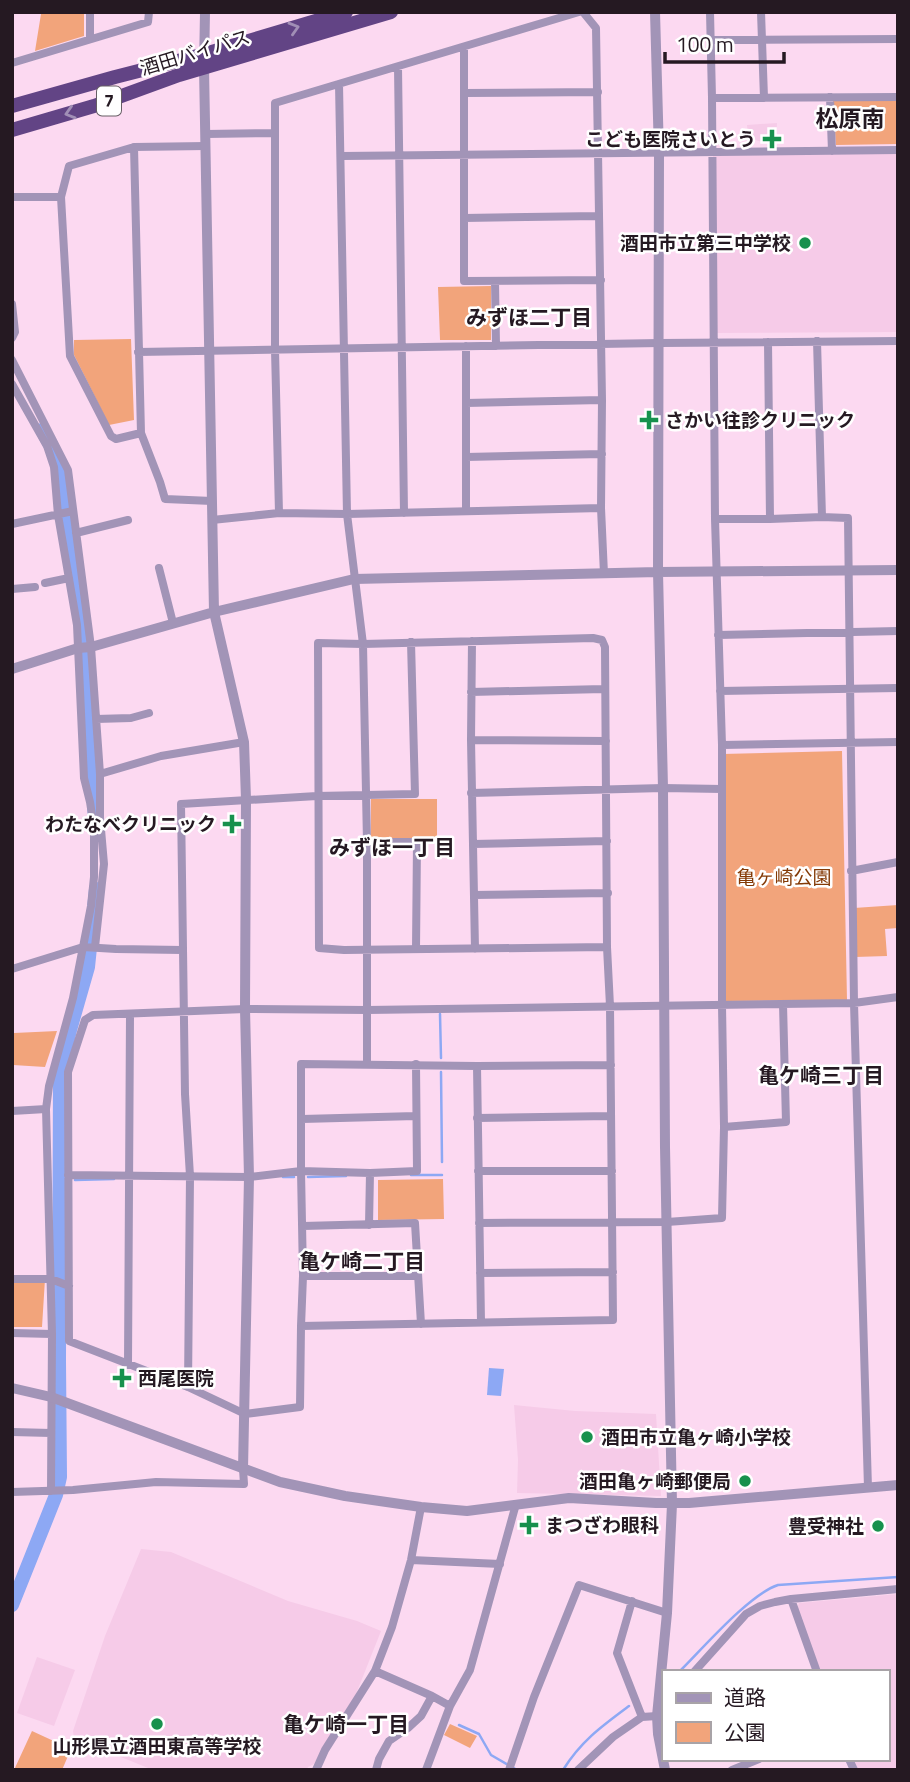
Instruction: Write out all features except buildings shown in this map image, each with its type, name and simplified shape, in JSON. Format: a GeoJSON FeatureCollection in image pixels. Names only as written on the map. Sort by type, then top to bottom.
{"type":"FeatureCollection","features":[{"type":"Feature","properties":{"kind":"highway","name":"酒田バイパス"},"geometry":{"type":"LineString","coordinates":[[12,131],[94,106],[179,75],[205,61],[346,12]]}},
{"type":"Feature","properties":{"kind":"highway","name":"酒田バイパス"},"geometry":{"type":"LineString","coordinates":[[12,106],[116,76],[205,61],[391,12]]}},
{"type":"Feature","properties":{"kind":"street"},"geometry":{"type":"LineString","coordinates":[[90,12],[90,39]]}},
{"type":"Feature","properties":{"kind":"street"},"geometry":{"type":"LineString","coordinates":[[12,63],[148,22],[149,12]]}},
{"type":"Feature","properties":{"kind":"street"},"geometry":{"type":"LineString","coordinates":[[12,1492],[156,1482],[244,1484],[249,1177],[245,1009],[246,800],[244,742],[214,612],[205,12]]}},
{"type":"Feature","properties":{"kind":"street"},"geometry":{"type":"LineString","coordinates":[[279,513],[275,349],[275,103],[581,12],[596,28],[604,574]]}},
{"type":"Feature","properties":{"kind":"street"},"geometry":{"type":"LineString","coordinates":[[655,12],[659,153],[658,572],[672,1504],[662,1670]]}},
{"type":"Feature","properties":{"kind":"street"},"geometry":{"type":"LineString","coordinates":[[479,1223],[667,1222],[722,1218],[722,745],[715,519],[710,12]]}},
{"type":"Feature","properties":{"kind":"street"},"geometry":{"type":"LineString","coordinates":[[761,12],[764,98]]}},
{"type":"Feature","properties":{"kind":"street"},"geometry":{"type":"LineString","coordinates":[[711,40],[898,39]]}},
{"type":"Feature","properties":{"kind":"street"},"geometry":{"type":"LineString","coordinates":[[464,47],[464,281],[601,280]]}},
{"type":"Feature","properties":{"kind":"street"},"geometry":{"type":"LineString","coordinates":[[398,67],[404,513]]}},
{"type":"Feature","properties":{"kind":"street"},"geometry":{"type":"LineString","coordinates":[[340,83],[347,514],[363,644],[367,795],[367,1064]]}},
{"type":"Feature","properties":{"kind":"street"},"geometry":{"type":"LineString","coordinates":[[464,93],[598,92]]}},
{"type":"Feature","properties":{"kind":"street"},"geometry":{"type":"LineString","coordinates":[[830,97],[832,151]]}},
{"type":"Feature","properties":{"kind":"street"},"geometry":{"type":"LineString","coordinates":[[712,98],[898,97]]}},
{"type":"Feature","properties":{"kind":"street"},"geometry":{"type":"LineString","coordinates":[[206,134],[275,132]]}},
{"type":"Feature","properties":{"kind":"street"},"geometry":{"type":"LineString","coordinates":[[141,433],[116,439],[111,436],[70,356],[61,198],[69,166],[134,147],[206,146]]}},
{"type":"Feature","properties":{"kind":"street"},"geometry":{"type":"LineString","coordinates":[[134,147],[141,433],[164,499],[212,501]]}},
{"type":"Feature","properties":{"kind":"street"},"geometry":{"type":"LineString","coordinates":[[342,156],[898,150]]}},
{"type":"Feature","properties":{"kind":"street"},"geometry":{"type":"LineString","coordinates":[[12,197],[61,198]]}},
{"type":"Feature","properties":{"kind":"street"},"geometry":{"type":"LineString","coordinates":[[464,218],[598,216]]}},
{"type":"Feature","properties":{"kind":"street"},"geometry":{"type":"LineString","coordinates":[[495,281],[496,345]]}},
{"type":"Feature","properties":{"kind":"street"},"geometry":{"type":"LineString","coordinates":[[12,304],[15,331],[12,338]]}},
{"type":"Feature","properties":{"kind":"street"},"geometry":{"type":"LineString","coordinates":[[817,341],[822,517]]}},
{"type":"Feature","properties":{"kind":"street"},"geometry":{"type":"LineString","coordinates":[[138,352],[660,342],[898,341]]}},
{"type":"Feature","properties":{"kind":"street"},"geometry":{"type":"LineString","coordinates":[[768,342],[770,519]]}},
{"type":"Feature","properties":{"kind":"street"},"geometry":{"type":"LineString","coordinates":[[466,346],[466,511]]}},
{"type":"Feature","properties":{"kind":"street"},"geometry":{"type":"LineString","coordinates":[[12,360],[68,470],[91,647],[100,774],[104,864],[95,947]]}},
{"type":"Feature","properties":{"kind":"street"},"geometry":{"type":"LineString","coordinates":[[12,384],[47,446],[54,467],[58,515],[77,625],[84,778],[94,828],[91,906],[73,998],[49,1086],[46,1109],[52,1334],[51,1491]]}},
{"type":"Feature","properties":{"kind":"street"},"geometry":{"type":"LineString","coordinates":[[466,403],[602,400]]}},
{"type":"Feature","properties":{"kind":"street"},"geometry":{"type":"LineString","coordinates":[[466,457],[602,454]]}},
{"type":"Feature","properties":{"kind":"street"},"geometry":{"type":"LineString","coordinates":[[212,520],[279,513],[601,508]]}},
{"type":"Feature","properties":{"kind":"street"},"geometry":{"type":"LineString","coordinates":[[12,524],[72,511]]}},
{"type":"Feature","properties":{"kind":"street"},"geometry":{"type":"LineString","coordinates":[[715,519],[848,518],[854,1003],[868,1488]]}},
{"type":"Feature","properties":{"kind":"street"},"geometry":{"type":"LineString","coordinates":[[76,533],[128,520]]}},
{"type":"Feature","properties":{"kind":"street"},"geometry":{"type":"LineString","coordinates":[[159,568],[173,623]]}},
{"type":"Feature","properties":{"kind":"street"},"geometry":{"type":"LineString","coordinates":[[12,669],[78,648],[91,647],[214,612],[354,579],[898,570]]}},
{"type":"Feature","properties":{"kind":"street"},"geometry":{"type":"LineString","coordinates":[[45,583],[69,578]]}},
{"type":"Feature","properties":{"kind":"street"},"geometry":{"type":"LineString","coordinates":[[12,589],[35,587]]}},
{"type":"Feature","properties":{"kind":"street"},"geometry":{"type":"LineString","coordinates":[[718,635],[898,631]]}},
{"type":"Feature","properties":{"kind":"street"},"geometry":{"type":"LineString","coordinates":[[301,1326],[613,1320],[605,647],[602,640],[318,643],[319,948],[607,947]]}},
{"type":"Feature","properties":{"kind":"street"},"geometry":{"type":"LineString","coordinates":[[472,641],[471,793],[475,949]]}},
{"type":"Feature","properties":{"kind":"street"},"geometry":{"type":"LineString","coordinates":[[188,1387],[190,1176],[185,1094],[181,804],[317,796],[415,794],[411,642]]}},
{"type":"Feature","properties":{"kind":"street"},"geometry":{"type":"LineString","coordinates":[[720,691],[898,688]]}},
{"type":"Feature","properties":{"kind":"street"},"geometry":{"type":"LineString","coordinates":[[471,692],[604,689]]}},
{"type":"Feature","properties":{"kind":"street"},"geometry":{"type":"LineString","coordinates":[[96,719],[131,718],[149,713]]}},
{"type":"Feature","properties":{"kind":"street"},"geometry":{"type":"LineString","coordinates":[[471,740],[606,741]]}},
{"type":"Feature","properties":{"kind":"street"},"geometry":{"type":"LineString","coordinates":[[100,774],[161,756],[244,742]]}},
{"type":"Feature","properties":{"kind":"street"},"geometry":{"type":"LineString","coordinates":[[722,745],[898,742]]}},
{"type":"Feature","properties":{"kind":"street"},"geometry":{"type":"LineString","coordinates":[[471,793],[722,789]]}},
{"type":"Feature","properties":{"kind":"street"},"geometry":{"type":"LineString","coordinates":[[472,844],[607,841]]}},
{"type":"Feature","properties":{"kind":"street"},"geometry":{"type":"LineString","coordinates":[[367,842],[417,842],[416,949]]}},
{"type":"Feature","properties":{"kind":"street"},"geometry":{"type":"LineString","coordinates":[[852,871],[898,862]]}},
{"type":"Feature","properties":{"kind":"street"},"geometry":{"type":"LineString","coordinates":[[474,895],[608,893]]}},
{"type":"Feature","properties":{"kind":"street"},"geometry":{"type":"LineString","coordinates":[[12,969],[83,947],[182,950]]}},
{"type":"Feature","properties":{"kind":"street"},"geometry":{"type":"LineString","coordinates":[[611,1065],[301,1064],[303,1276],[300,1407],[245,1414],[188,1387],[69,1341],[68,1072],[85,1020],[93,1016],[245,1009],[367,1010],[854,1003],[898,998]]}},
{"type":"Feature","properties":{"kind":"street"},"geometry":{"type":"LineString","coordinates":[[724,1127],[786,1122],[783,1004]]}},
{"type":"Feature","properties":{"kind":"street"},"geometry":{"type":"LineString","coordinates":[[128,1365],[130,1015]]}},
{"type":"Feature","properties":{"kind":"street"},"geometry":{"type":"LineString","coordinates":[[68,1175],[249,1177],[301,1171],[417,1171],[416,1064]]}},
{"type":"Feature","properties":{"kind":"street"},"geometry":{"type":"LineString","coordinates":[[477,1066],[481,1322]]}},
{"type":"Feature","properties":{"kind":"street"},"geometry":{"type":"LineString","coordinates":[[12,1111],[46,1109]]}},
{"type":"Feature","properties":{"kind":"street"},"geometry":{"type":"LineString","coordinates":[[302,1119],[416,1116]]}},
{"type":"Feature","properties":{"kind":"street"},"geometry":{"type":"LineString","coordinates":[[477,1118],[611,1116]]}},
{"type":"Feature","properties":{"kind":"street"},"geometry":{"type":"LineString","coordinates":[[478,1171],[612,1171]]}},
{"type":"Feature","properties":{"kind":"street"},"geometry":{"type":"LineString","coordinates":[[369,1225],[370,1173]]}},
{"type":"Feature","properties":{"kind":"street"},"geometry":{"type":"LineString","coordinates":[[303,1226],[415,1223],[421,1324]]}},
{"type":"Feature","properties":{"kind":"street"},"geometry":{"type":"LineString","coordinates":[[480,1273],[613,1272]]}},
{"type":"Feature","properties":{"kind":"street"},"geometry":{"type":"LineString","coordinates":[[303,1276],[418,1276]]}},
{"type":"Feature","properties":{"kind":"street"},"geometry":{"type":"LineString","coordinates":[[12,1279],[51,1279],[69,1286]]}},
{"type":"Feature","properties":{"kind":"street"},"geometry":{"type":"LineString","coordinates":[[12,1333],[52,1334]]}},
{"type":"Feature","properties":{"kind":"street"},"geometry":{"type":"LineString","coordinates":[[12,1388],[51,1397],[280,1482],[345,1496],[421,1507],[467,1511],[569,1497],[672,1504],[898,1485]]}},
{"type":"Feature","properties":{"kind":"street"},"geometry":{"type":"LineString","coordinates":[[12,1432],[51,1433]]}},
{"type":"Feature","properties":{"kind":"street"},"geometry":{"type":"LineString","coordinates":[[426,1770],[450,1706],[470,1670],[516,1504]]}},
{"type":"Feature","properties":{"kind":"street"},"geometry":{"type":"LineString","coordinates":[[316,1770],[325,1750],[375,1671],[392,1627],[411,1560],[421,1507]]}},
{"type":"Feature","properties":{"kind":"street"},"geometry":{"type":"LineString","coordinates":[[411,1560],[500,1563]]}},
{"type":"Feature","properties":{"kind":"street"},"geometry":{"type":"LineString","coordinates":[[509,1767],[579,1585],[667,1613]]}},
{"type":"Feature","properties":{"kind":"street"},"geometry":{"type":"LineString","coordinates":[[696,1670],[746,1614],[775,1601],[898,1589]]}},
{"type":"Feature","properties":{"kind":"street"},"geometry":{"type":"LineString","coordinates":[[791,1599],[816,1670]]}},
{"type":"Feature","properties":{"kind":"street"},"geometry":{"type":"LineString","coordinates":[[632,1601],[617,1653],[642,1717]]}},
{"type":"Feature","properties":{"kind":"street"},"geometry":{"type":"LineString","coordinates":[[375,1671],[450,1706]]}},
{"type":"Feature","properties":{"kind":"street"},"geometry":{"type":"LineString","coordinates":[[661,1688],[657,1716],[661,1733]]}},
{"type":"Feature","properties":{"kind":"street"},"geometry":{"type":"LineString","coordinates":[[376,1770],[389,1741],[421,1716],[432,1696]]}},
{"type":"Feature","properties":{"kind":"street"},"geometry":{"type":"LineString","coordinates":[[578,1770],[612,1737],[642,1717],[657,1716]]}},
{"type":"Feature","properties":{"kind":"street"},"geometry":{"type":"LineString","coordinates":[[732,1770],[754,1761]]}},
{"type":"Feature","properties":{"kind":"shaded area"},"geometry":{"type":"Polygon","coordinates":[[[777,123],[776,146],[748,138],[747,125],[777,123]]]}},
{"type":"Feature","properties":{"kind":"shaded area","name":"酒田市立第三中学校"},"geometry":{"type":"Polygon","coordinates":[[[713,152],[898,154],[898,332],[713,333],[713,152]]]}},
{"type":"Feature","properties":{"kind":"shaded area","name":"酒田市立亀ヶ崎小学校"},"geometry":{"type":"Polygon","coordinates":[[[514,1405],[575,1411],[656,1414],[661,1496],[517,1493],[518,1460],[514,1405]]]}},
{"type":"Feature","properties":{"kind":"shaded area"},"geometry":{"type":"Polygon","coordinates":[[[141,1549],[171,1552],[288,1601],[357,1621],[381,1631],[356,1694],[314,1764],[306,1770],[153,1770],[74,1738],[73,1731],[105,1636],[141,1549]]]}},
{"type":"Feature","properties":{"kind":"shaded area"},"geometry":{"type":"Polygon","coordinates":[[[898,1594],[898,1767],[891,1770],[858,1770],[855,1761],[889,1761],[889,1670],[820,1670],[797,1609],[799,1603],[898,1594]]]}},
{"type":"Feature","properties":{"kind":"shaded area"},"geometry":{"type":"Polygon","coordinates":[[[37,1657],[75,1670],[54,1726],[17,1713],[37,1657]]]}},
{"type":"Feature","properties":{"kind":"green space"},"geometry":{"type":"Polygon","coordinates":[[[20,12],[84,12],[84,36],[35,51],[41,14],[20,12]]]}},
{"type":"Feature","properties":{"kind":"green space"},"geometry":{"type":"Polygon","coordinates":[[[833,101],[898,101],[898,144],[836,145],[833,101]]]}},
{"type":"Feature","properties":{"kind":"green space"},"geometry":{"type":"Polygon","coordinates":[[[491,286],[491,340],[440,340],[438,287],[491,286]]]}},
{"type":"Feature","properties":{"kind":"green space"},"geometry":{"type":"Polygon","coordinates":[[[131,339],[134,420],[109,425],[74,355],[74,340],[131,339]]]}},
{"type":"Feature","properties":{"kind":"green space","name":"亀ヶ崎公園"},"geometry":{"type":"Polygon","coordinates":[[[842,751],[847,1000],[725,1001],[722,754],[842,751]]]}},
{"type":"Feature","properties":{"kind":"green space"},"geometry":{"type":"Polygon","coordinates":[[[371,799],[437,799],[437,838],[371,839],[371,799]]]}},
{"type":"Feature","properties":{"kind":"green space"},"geometry":{"type":"Polygon","coordinates":[[[898,905],[898,928],[885,929],[887,956],[855,957],[854,908],[898,905]]]}},
{"type":"Feature","properties":{"kind":"green space"},"geometry":{"type":"Polygon","coordinates":[[[57,1031],[45,1067],[13,1065],[14,1033],[57,1031]]]}},
{"type":"Feature","properties":{"kind":"green space"},"geometry":{"type":"Polygon","coordinates":[[[443,1179],[444,1219],[378,1220],[378,1180],[443,1179]]]}},
{"type":"Feature","properties":{"kind":"green space"},"geometry":{"type":"Polygon","coordinates":[[[45,1279],[42,1327],[12,1327],[12,1281],[45,1279]]]}},
{"type":"Feature","properties":{"kind":"green space"},"geometry":{"type":"Polygon","coordinates":[[[450,1724],[477,1736],[470,1748],[444,1735],[450,1724]]]}},
{"type":"Feature","properties":{"kind":"green space"},"geometry":{"type":"Polygon","coordinates":[[[32,1731],[71,1749],[62,1770],[14,1770],[32,1731]]]}},
{"type":"Feature","properties":{"kind":"water"},"geometry":{"type":"Polygon","coordinates":[[[489,1368],[504,1369],[501,1396],[487,1395],[489,1368]]]}},
{"type":"Feature","properties":{"kind":"waterway"},"geometry":{"type":"LineString","coordinates":[[42,430],[54,452],[62,486],[65,523],[84,629],[95,820]]}},
{"type":"Feature","properties":{"kind":"waterway"},"geometry":{"type":"LineString","coordinates":[[12,1605],[56,1495],[60,1477],[60,1071],[88,967],[96,889]]}},
{"type":"Feature","properties":{"kind":"waterway"},"geometry":{"type":"LineString","coordinates":[[440,1014],[441,1058]]}},
{"type":"Feature","properties":{"kind":"waterway"},"geometry":{"type":"LineString","coordinates":[[441,1072],[442,1162]]}},
{"type":"Feature","properties":{"kind":"waterway"},"geometry":{"type":"LineString","coordinates":[[411,1175],[442,1175]]}},
{"type":"Feature","properties":{"kind":"waterway"},"geometry":{"type":"LineString","coordinates":[[308,1177],[346,1176]]}},
{"type":"Feature","properties":{"kind":"waterway"},"geometry":{"type":"LineString","coordinates":[[283,1177],[294,1177]]}},
{"type":"Feature","properties":{"kind":"waterway"},"geometry":{"type":"LineString","coordinates":[[75,1180],[114,1179]]}},
{"type":"Feature","properties":{"kind":"waterway"},"geometry":{"type":"LineString","coordinates":[[681,1670],[741,1610],[778,1585],[898,1577]]}},
{"type":"Feature","properties":{"kind":"waterway"},"geometry":{"type":"LineString","coordinates":[[563,1770],[585,1742],[629,1706]]}},
{"type":"Feature","properties":{"kind":"waterway"},"geometry":{"type":"LineString","coordinates":[[459,1725],[479,1734],[491,1755],[517,1770]]}},
{"type":"Feature","properties":{"kind":"place","name":"こども医院さいとう"},"geometry":{"type":"Point","coordinates":[772,139]}},
{"type":"Feature","properties":{"kind":"place","name":"酒田市立第三中学校"},"geometry":{"type":"Point","coordinates":[805,243]}},
{"type":"Feature","properties":{"kind":"place","name":"さかい往診クリニック"},"geometry":{"type":"Point","coordinates":[649,420]}},
{"type":"Feature","properties":{"kind":"place","name":"わたなべクリニック"},"geometry":{"type":"Point","coordinates":[232,824]}},
{"type":"Feature","properties":{"kind":"place","name":"西尾医院"},"geometry":{"type":"Point","coordinates":[122,1378]}},
{"type":"Feature","properties":{"kind":"place","name":"酒田市立亀ヶ崎小学校"},"geometry":{"type":"Point","coordinates":[587,1437]}},
{"type":"Feature","properties":{"kind":"place","name":"酒田亀ヶ崎郵便局"},"geometry":{"type":"Point","coordinates":[745,1481]}},
{"type":"Feature","properties":{"kind":"place","name":"まつざわ眼科"},"geometry":{"type":"Point","coordinates":[529,1525]}},
{"type":"Feature","properties":{"kind":"place","name":"豊受神社"},"geometry":{"type":"Point","coordinates":[878,1526]}},
{"type":"Feature","properties":{"kind":"place","name":"山形県立酒田東高等学校"},"geometry":{"type":"Point","coordinates":[157,1724]}},
{"type":"Feature","properties":{"kind":"district","name":"松原南"},"geometry":{"type":"Point","coordinates":[850,119]}},
{"type":"Feature","properties":{"kind":"district","name":"みずほ二丁目"},"geometry":{"type":"Point","coordinates":[529,318]}},
{"type":"Feature","properties":{"kind":"district","name":"みずほ一丁目"},"geometry":{"type":"Point","coordinates":[392,848]}},
{"type":"Feature","properties":{"kind":"district","name":"亀ケ崎三丁目"},"geometry":{"type":"Point","coordinates":[821,1076]}},
{"type":"Feature","properties":{"kind":"district","name":"亀ケ崎二丁目"},"geometry":{"type":"Point","coordinates":[362,1262]}},
{"type":"Feature","properties":{"kind":"district","name":"亀ケ崎一丁目"},"geometry":{"type":"Point","coordinates":[346,1725]}}]}
